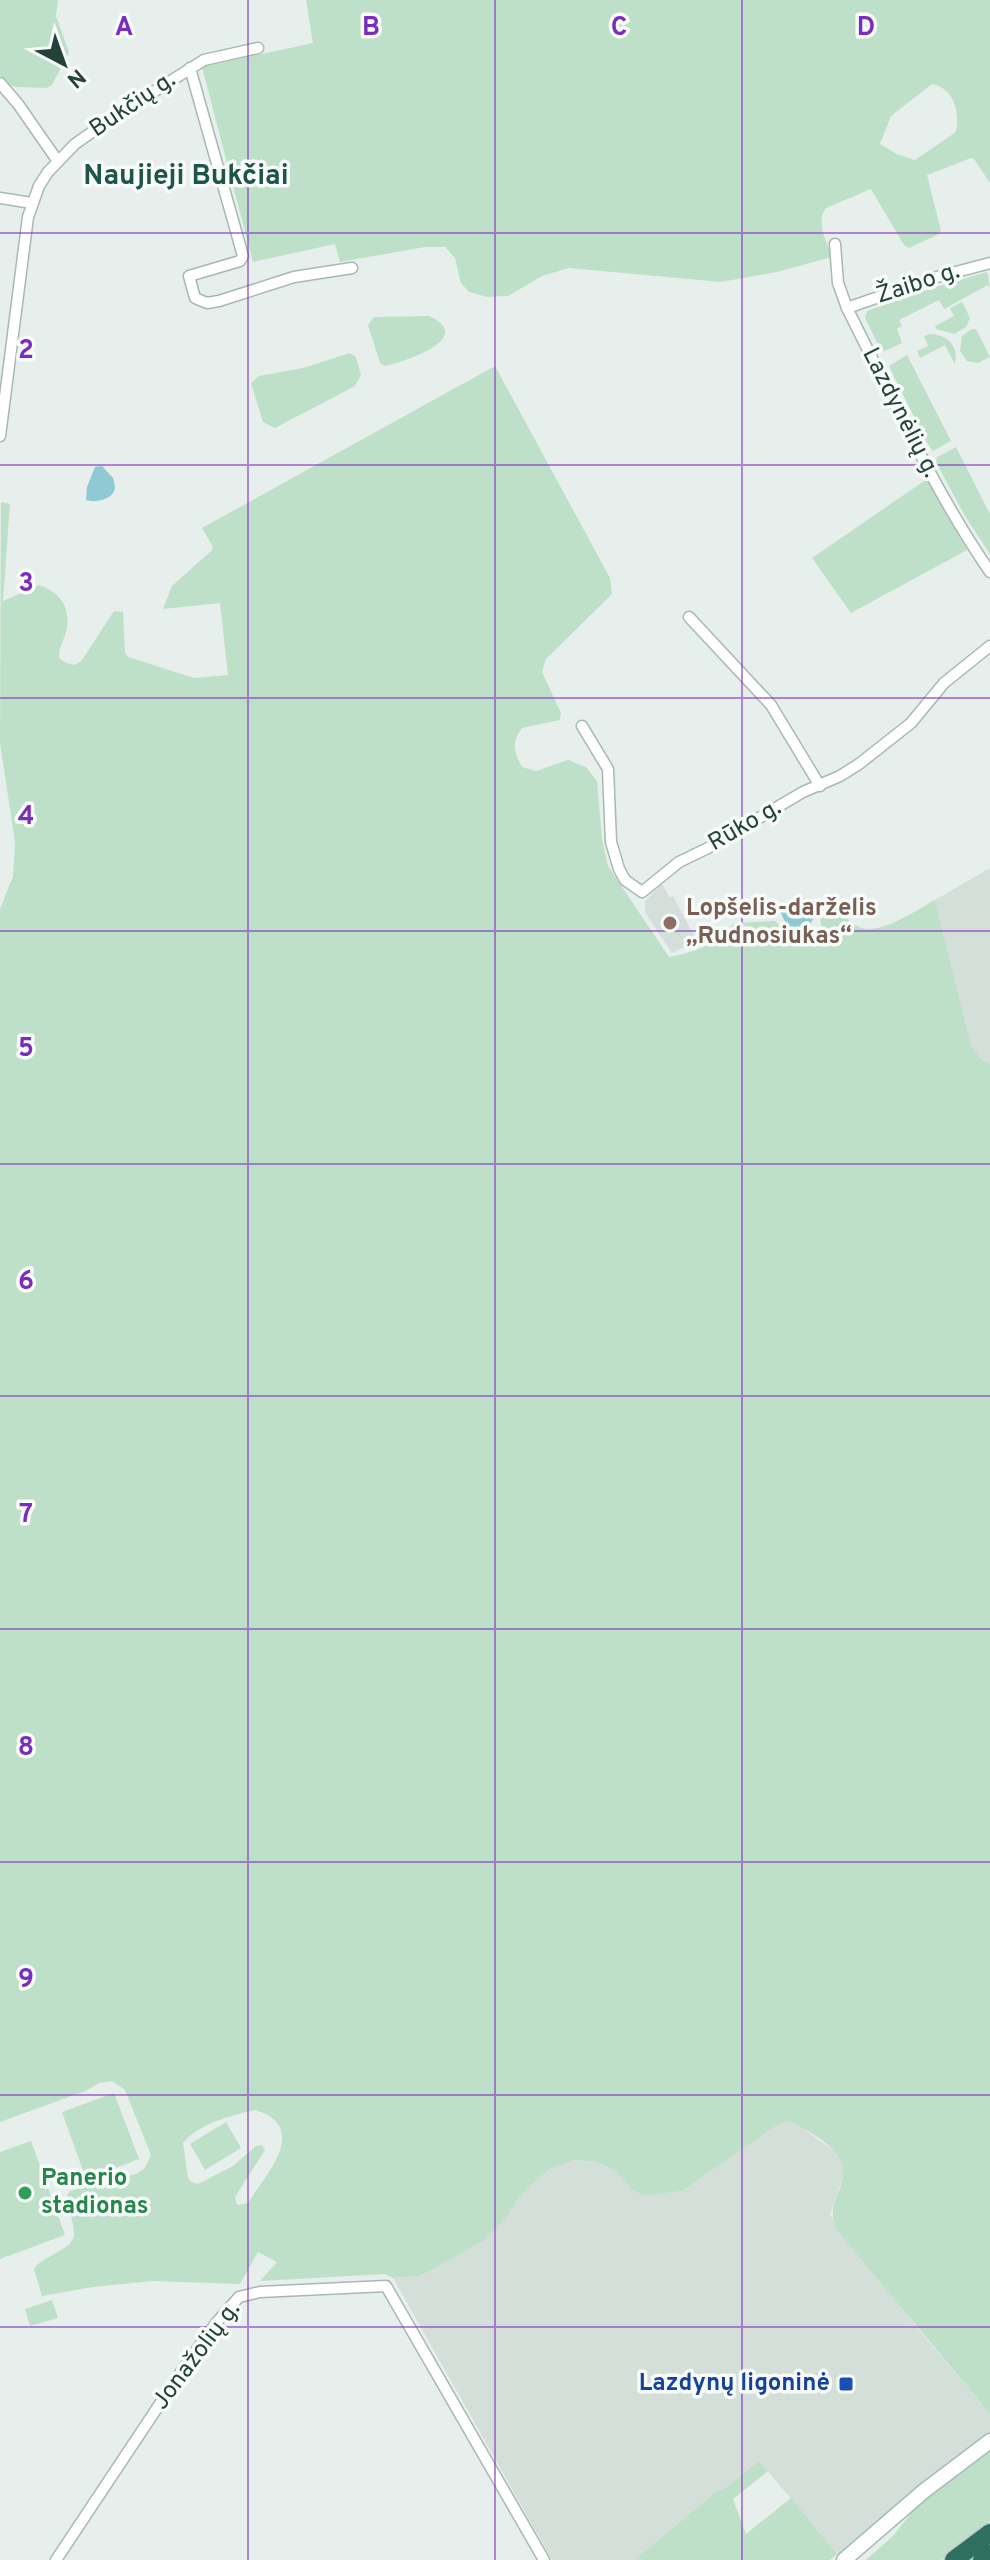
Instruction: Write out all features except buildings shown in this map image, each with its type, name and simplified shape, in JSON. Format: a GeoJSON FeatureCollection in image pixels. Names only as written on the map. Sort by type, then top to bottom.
{"type":"FeatureCollection","features":[{"type":"Feature","properties":{"kind":"highway"},"geometry":{"type":"LineString","coordinates":[[954,2560],[990,2533]]}},
{"type":"Feature","properties":{"kind":"highway"},"geometry":{"type":"LineString","coordinates":[[982,2560],[990,2554]]}},
{"type":"Feature","properties":{"kind":"street","name":"Bukčių g."},"geometry":{"type":"LineString","coordinates":[[0,436],[21,264],[32,203],[39,186],[57,160],[112,118],[190,68],[204,60],[258,48]]}},
{"type":"Feature","properties":{"kind":"street"},"geometry":{"type":"LineString","coordinates":[[190,68],[243,256],[240,261],[189,276],[195,298],[207,303],[219,301],[294,277],[352,268]]}},
{"type":"Feature","properties":{"kind":"street"},"geometry":{"type":"LineString","coordinates":[[0,83],[57,160]]}},
{"type":"Feature","properties":{"kind":"street"},"geometry":{"type":"LineString","coordinates":[[0,198],[32,203]]}},
{"type":"Feature","properties":{"kind":"street","name":"Lazdynėlių g."},"geometry":{"type":"LineString","coordinates":[[835,244],[838,283],[847,308],[922,460],[967,539],[990,572]]}},
{"type":"Feature","properties":{"kind":"street","name":"Žaibo g."},"geometry":{"type":"LineString","coordinates":[[847,308],[933,278],[990,263]]}},
{"type":"Feature","properties":{"kind":"street"},"geometry":{"type":"LineString","coordinates":[[689,617],[771,705],[820,786]]}},
{"type":"Feature","properties":{"kind":"street","name":"Rūko g."},"geometry":{"type":"LineString","coordinates":[[582,726],[608,769],[611,842],[619,869],[625,880],[642,892],[679,862],[803,792],[840,776],[894,739],[944,683],[990,646]]}},
{"type":"Feature","properties":{"kind":"street","name":"Jonažolių g."},"geometry":{"type":"LineString","coordinates":[[56,2560],[185,2366],[239,2297],[260,2292],[386,2286],[544,2560]]}},
{"type":"Feature","properties":{"kind":"street"},"geometry":{"type":"LineString","coordinates":[[844,2560],[924,2491],[990,2441]]}},
{"type":"Feature","properties":{"kind":"shaded area"},"geometry":{"type":"Polygon","coordinates":[[[990,868],[990,1064],[983,1061],[971,1045],[935,900],[990,868]]]}},
{"type":"Feature","properties":{"kind":"shaded area","name":"Lopšelis-darželis „Rudnosiukas“"},"geometry":{"type":"Polygon","coordinates":[[[662,884],[670,898],[673,896],[697,941],[672,953],[645,912],[645,901],[662,884]]]}},
{"type":"Feature","properties":{"kind":"shaded area"},"geometry":{"type":"Polygon","coordinates":[[[788,2121],[834,2151],[841,2161],[844,2173],[830,2215],[923,2335],[990,2414],[990,2432],[923,2483],[839,2556],[759,2461],[724,2489],[717,2491],[634,2560],[552,2560],[393,2278],[421,2276],[508,2215],[520,2196],[549,2169],[575,2160],[597,2162],[614,2170],[631,2189],[644,2196],[682,2191],[779,2124],[788,2121]]]}},
{"type":"Feature","properties":{"kind":"green space"},"geometry":{"type":"Polygon","coordinates":[[[0,0],[58,0],[56,16],[69,52],[52,85],[46,88],[17,87],[9,85],[0,75],[0,0]]]}},
{"type":"Feature","properties":{"kind":"green space"},"geometry":{"type":"Polygon","coordinates":[[[306,0],[990,0],[990,183],[971,158],[927,175],[941,231],[909,248],[904,245],[871,189],[826,208],[822,226],[832,257],[777,272],[721,282],[569,268],[542,276],[508,296],[487,297],[469,292],[461,283],[455,258],[445,247],[425,247],[340,262],[335,244],[253,262],[202,67],[313,43],[306,0]],[[932,84],[891,116],[880,144],[915,160],[956,132],[954,102],[940,86],[932,84]]]}},
{"type":"Feature","properties":{"kind":"green space"},"geometry":{"type":"Polygon","coordinates":[[[987,272],[990,287],[988,285],[944,309],[939,300],[899,320],[902,326],[897,329],[902,343],[881,350],[865,318],[867,311],[987,272]]]}},
{"type":"Feature","properties":{"kind":"green space"},"geometry":{"type":"Polygon","coordinates":[[[962,302],[970,318],[966,327],[954,334],[936,329],[935,326],[954,316],[950,308],[962,302]]]}},
{"type":"Feature","properties":{"kind":"green space"},"geometry":{"type":"Polygon","coordinates":[[[429,316],[442,324],[445,333],[441,340],[407,360],[385,366],[380,363],[368,325],[374,317],[429,316]]]}},
{"type":"Feature","properties":{"kind":"green space"},"geometry":{"type":"Polygon","coordinates":[[[976,329],[990,357],[978,363],[967,361],[960,351],[962,336],[976,329]]]}},
{"type":"Feature","properties":{"kind":"green space"},"geometry":{"type":"Polygon","coordinates":[[[930,334],[951,343],[955,364],[945,345],[920,358],[917,351],[928,346],[924,336],[930,334]]]}},
{"type":"Feature","properties":{"kind":"green space"},"geometry":{"type":"Polygon","coordinates":[[[350,353],[356,357],[361,375],[355,386],[275,428],[263,422],[251,383],[259,376],[303,368],[350,353]]]}},
{"type":"Feature","properties":{"kind":"green space"},"geometry":{"type":"Polygon","coordinates":[[[907,355],[951,441],[933,451],[889,366],[907,355]]]}},
{"type":"Feature","properties":{"kind":"green space"},"geometry":{"type":"Polygon","coordinates":[[[495,366],[610,578],[612,594],[546,659],[542,672],[561,713],[560,720],[522,728],[516,738],[516,752],[522,767],[536,771],[568,760],[586,767],[597,781],[602,839],[608,866],[669,957],[709,944],[734,923],[775,921],[792,938],[822,931],[818,902],[829,899],[853,923],[866,929],[886,926],[935,900],[971,1045],[983,1061],[990,1064],[990,2414],[836,2229],[833,2208],[843,2176],[839,2158],[824,2142],[788,2121],[779,2124],[682,2191],[644,2196],[631,2189],[614,2170],[597,2162],[575,2160],[549,2169],[520,2196],[508,2215],[483,2241],[420,2276],[393,2278],[385,2274],[260,2281],[277,2262],[258,2252],[240,2284],[152,2281],[42,2296],[34,2269],[65,2248],[73,2238],[73,2223],[65,2199],[70,2191],[136,2174],[145,2168],[151,2155],[125,2090],[112,2081],[0,2122],[0,909],[13,876],[15,842],[0,743],[1,502],[10,504],[3,601],[39,585],[53,592],[63,602],[67,616],[59,658],[75,665],[82,660],[114,611],[123,612],[125,653],[128,657],[194,678],[228,675],[220,603],[163,609],[172,586],[213,547],[202,528],[495,366]],[[255,2110],[216,2121],[190,2136],[183,2143],[191,2182],[198,2184],[233,2166],[256,2146],[262,2145],[265,2150],[235,2197],[237,2205],[248,2203],[279,2152],[282,2139],[280,2128],[272,2118],[255,2110]]]}},
{"type":"Feature","properties":{"kind":"green space"},"geometry":{"type":"Polygon","coordinates":[[[956,447],[990,514],[990,554],[936,462],[937,457],[956,447]]]}},
{"type":"Feature","properties":{"kind":"green space"},"geometry":{"type":"Polygon","coordinates":[[[927,479],[967,550],[851,613],[812,558],[927,479]]]}},
{"type":"Feature","properties":{"kind":"green space"},"geometry":{"type":"Polygon","coordinates":[[[114,2093],[139,2159],[86,2179],[62,2112],[114,2093]]]}},
{"type":"Feature","properties":{"kind":"green space"},"geometry":{"type":"Polygon","coordinates":[[[226,2122],[241,2148],[205,2170],[190,2144],[226,2122]]]}},
{"type":"Feature","properties":{"kind":"green space","name":"Panerio stadionas"},"geometry":{"type":"Polygon","coordinates":[[[31,2141],[65,2235],[0,2259],[0,2152],[31,2141]]]}},
{"type":"Feature","properties":{"kind":"green space"},"geometry":{"type":"Polygon","coordinates":[[[52,2300],[58,2318],[30,2326],[25,2309],[52,2300]]]}},
{"type":"Feature","properties":{"kind":"green space"},"geometry":{"type":"Polygon","coordinates":[[[990,2452],[990,2521],[941,2560],[866,2560],[893,2536],[916,2507],[990,2452]]]}},
{"type":"Feature","properties":{"kind":"green space"},"geometry":{"type":"Polygon","coordinates":[[[759,2461],[768,2471],[733,2499],[746,2534],[791,2498],[837,2554],[830,2560],[634,2560],[717,2491],[724,2489],[759,2461]]]}},
{"type":"Feature","properties":{"kind":"water"},"geometry":{"type":"Polygon","coordinates":[[[102,466],[113,478],[114,491],[102,500],[86,500],[87,487],[95,467],[102,466]]]}},
{"type":"Feature","properties":{"kind":"water"},"geometry":{"type":"Polygon","coordinates":[[[800,896],[811,904],[815,917],[809,925],[792,930],[779,909],[800,896]]]}},
{"type":"Feature","properties":{"kind":"place","name":"Lopšelis-darželis „Rudnosiukas“"},"geometry":{"type":"Point","coordinates":[670,923]}},
{"type":"Feature","properties":{"kind":"place","name":"Panerio stadionas"},"geometry":{"type":"Point","coordinates":[25,2193]}},
{"type":"Feature","properties":{"kind":"place","name":"Lazdynų ligoninė"},"geometry":{"type":"Point","coordinates":[846,2384]}},
{"type":"Feature","properties":{"kind":"district","name":"Naujieji Bukčiai"},"geometry":{"type":"Point","coordinates":[186,177]}}]}
